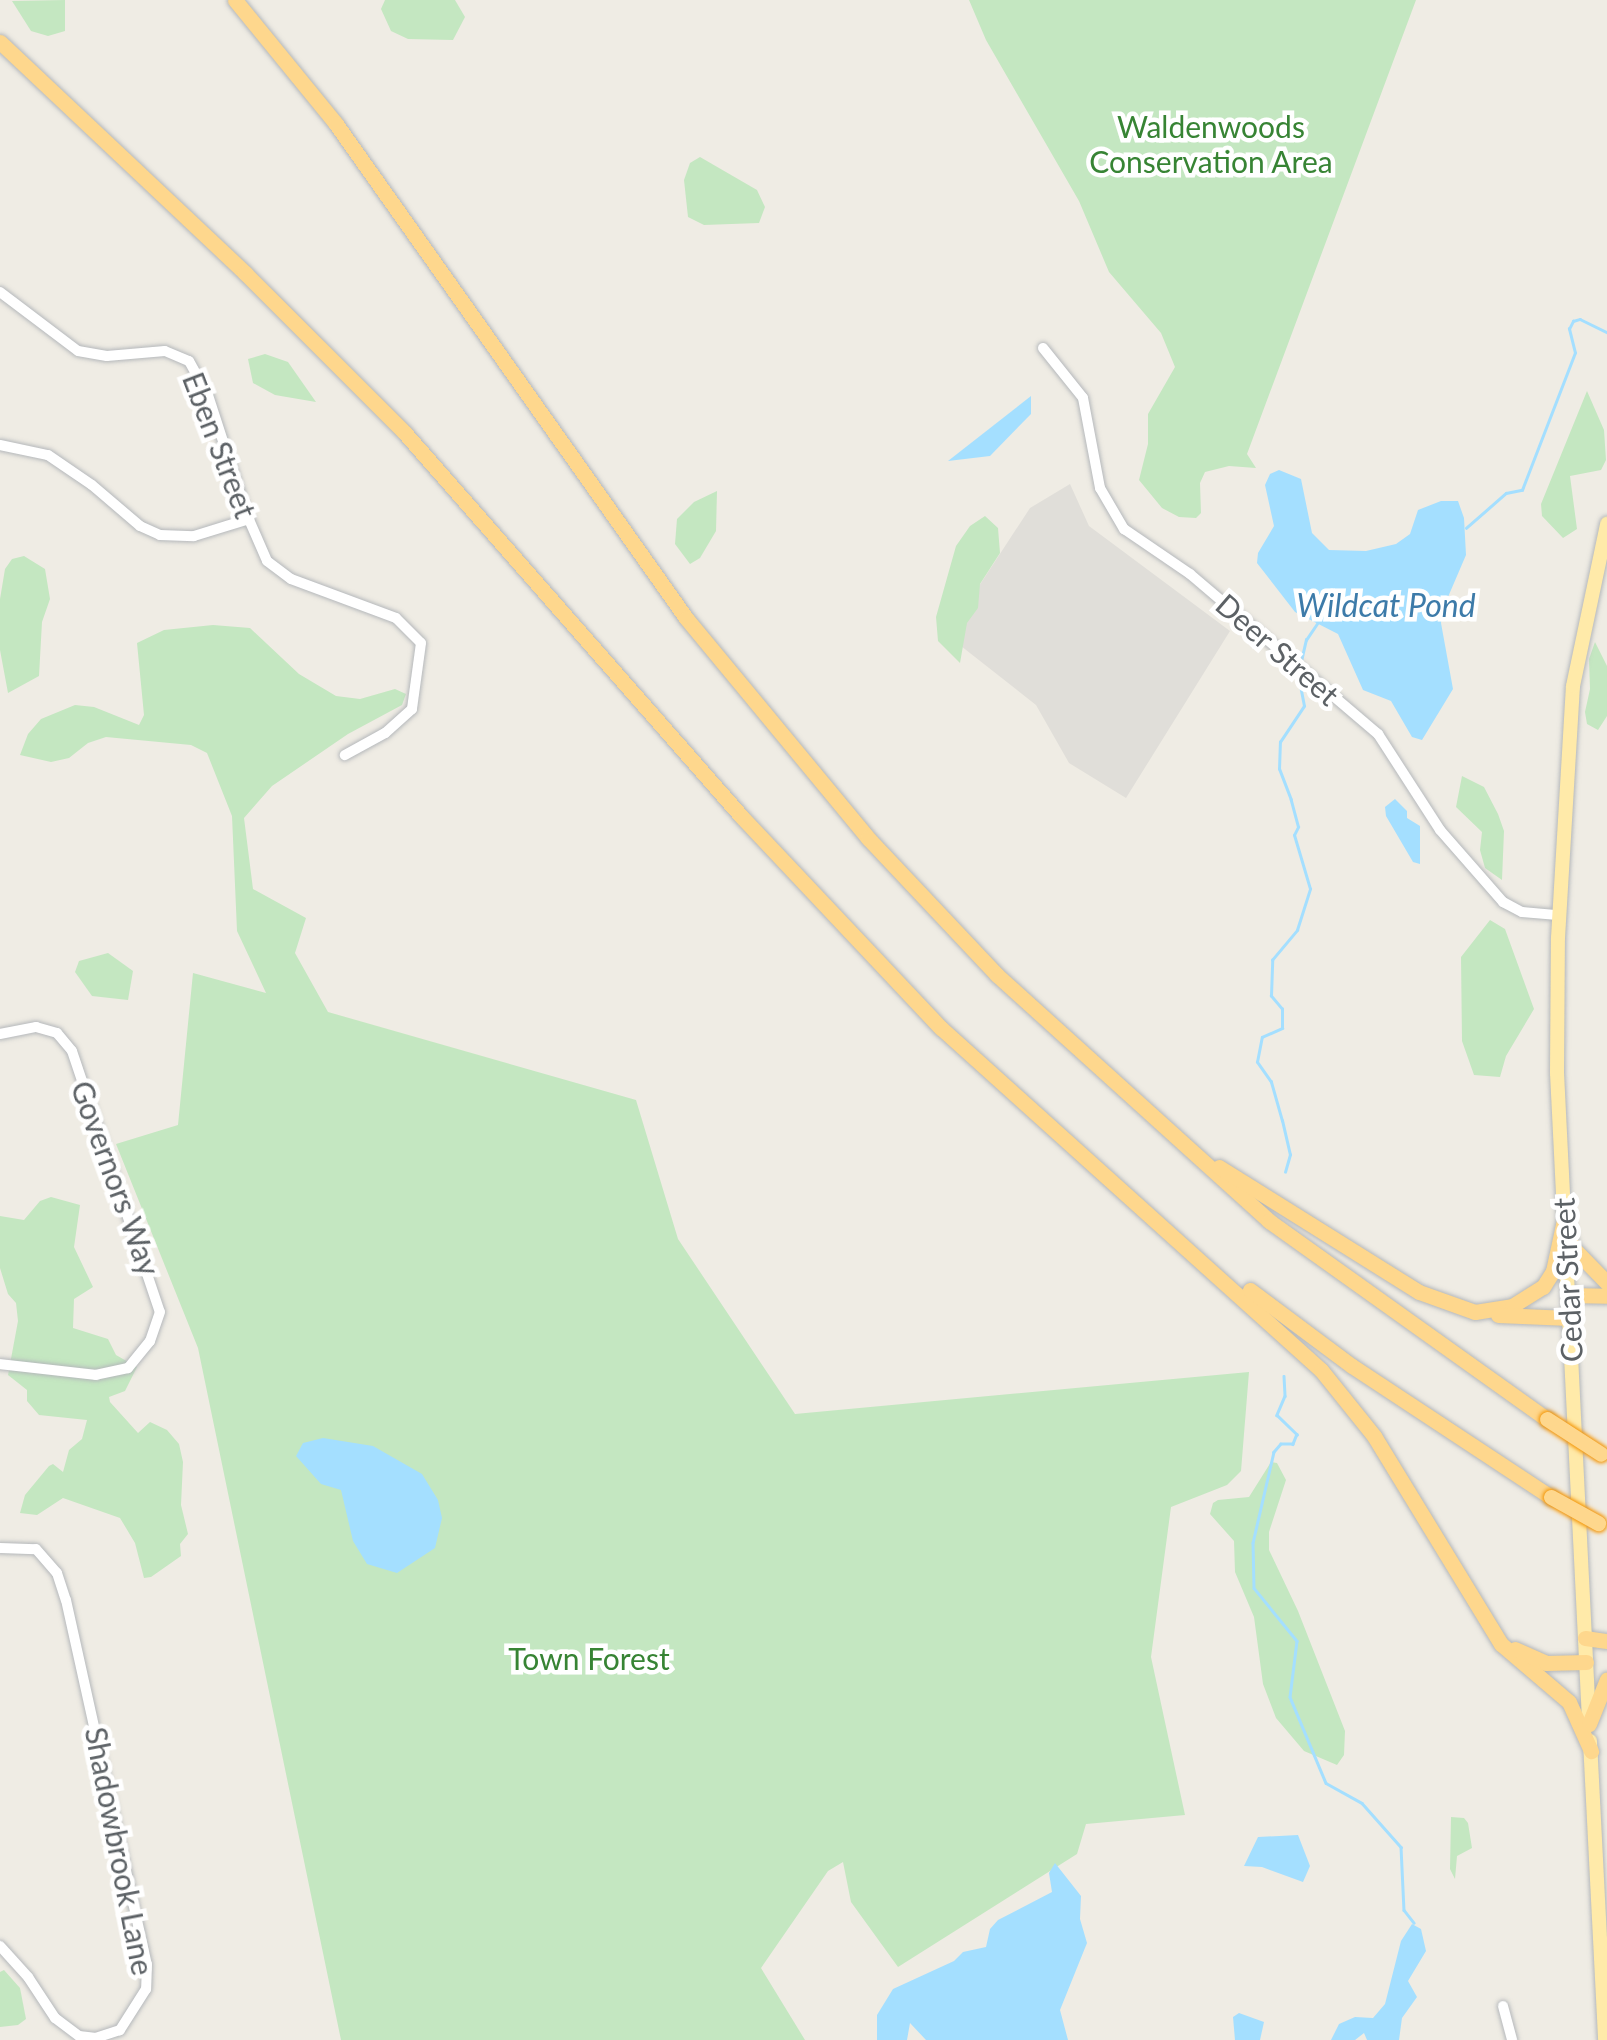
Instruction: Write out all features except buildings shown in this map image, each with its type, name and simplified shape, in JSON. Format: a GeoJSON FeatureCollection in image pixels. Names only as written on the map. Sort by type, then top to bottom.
{"type":"FeatureCollection","features":[{"type":"Feature","properties":{"kind":"highway"},"geometry":{"type":"LineString","coordinates":[[236,0],[336,124],[588,485],[735,681],[856,825],[946,921],[1168,1133],[1269,1221],[1604,1456]]}},
{"type":"Feature","properties":{"kind":"highway"},"geometry":{"type":"LineString","coordinates":[[0,42],[245,273],[416,444],[741,816],[941,1028],[1304,1352],[1349,1401],[1493,1631],[1514,1658],[1567,1700],[1591,1751]]}},
{"type":"Feature","properties":{"kind":"highway"},"geometry":{"type":"LineString","coordinates":[[1168,1133],[1308,1226],[1419,1292],[1481,1313],[1569,1318]]}},
{"type":"Feature","properties":{"kind":"highway"},"geometry":{"type":"LineString","coordinates":[[1141,1204],[1352,1366],[1551,1496],[1603,1525]]}},
{"type":"Feature","properties":{"kind":"highway"},"geometry":{"type":"LineString","coordinates":[[1481,1313],[1521,1303],[1543,1287],[1553,1271],[1564,1220]]}},
{"type":"Feature","properties":{"kind":"highway"},"geometry":{"type":"LineString","coordinates":[[1564,1220],[1572,1247],[1607,1283]]}},
{"type":"Feature","properties":{"kind":"highway"},"geometry":{"type":"LineString","coordinates":[[1568,1295],[1607,1296]]}},
{"type":"Feature","properties":{"kind":"highway"},"geometry":{"type":"LineString","coordinates":[[1493,1631],[1541,1662],[1586,1662]]}},
{"type":"Feature","properties":{"kind":"highway"},"geometry":{"type":"LineString","coordinates":[[1585,1638],[1607,1640]]}},
{"type":"Feature","properties":{"kind":"highway"},"geometry":{"type":"LineString","coordinates":[[1590,1724],[1607,1679]]}},
{"type":"Feature","properties":{"kind":"main road","name":"Cedar Street"},"geometry":{"type":"LineString","coordinates":[[1606,2040],[1557,1073],[1558,916],[1574,673],[1607,524]]}},
{"type":"Feature","properties":{"kind":"street","name":"Eben Street"},"geometry":{"type":"LineString","coordinates":[[0,292],[78,351],[107,356],[164,351],[189,361],[208,394],[262,553],[282,574],[396,618],[421,642],[412,708],[386,733],[345,754]]}},
{"type":"Feature","properties":{"kind":"street","name":"Deer Street"},"geometry":{"type":"LineString","coordinates":[[1043,348],[1068,374],[1083,398],[1100,488],[1116,520],[1138,542],[1190,574],[1383,738],[1440,830],[1502,902],[1526,914],[1558,916]]}},
{"type":"Feature","properties":{"kind":"street"},"geometry":{"type":"LineString","coordinates":[[0,446],[48,456],[92,485],[131,520],[160,535],[194,536],[249,520]]}},
{"type":"Feature","properties":{"kind":"street","name":"Governors Way"},"geometry":{"type":"LineString","coordinates":[[0,1034],[36,1027],[56,1033],[72,1051],[160,1312],[150,1340],[128,1368],[96,1375],[0,1364]]}},
{"type":"Feature","properties":{"kind":"street","name":"Shadowbrook Lane"},"geometry":{"type":"LineString","coordinates":[[0,1548],[36,1549],[56,1573],[66,1600],[147,1964],[146,1989],[120,2030],[104,2037],[79,2036],[55,2018],[28,1976],[0,1946]]}},
{"type":"Feature","properties":{"kind":"street"},"geometry":{"type":"LineString","coordinates":[[1504,2006],[1512,2040]]}},
{"type":"Feature","properties":{"kind":"shaded area"},"geometry":{"type":"Polygon","coordinates":[[[1070,484],[1089,526],[1230,631],[1126,798],[1069,763],[1036,705],[947,635],[1030,508],[1070,484]]]}},
{"type":"Feature","properties":{"kind":"green space"},"geometry":{"type":"Polygon","coordinates":[[[65,0],[65,31],[48,36],[31,31],[12,1],[65,0]]]}},
{"type":"Feature","properties":{"kind":"green space"},"geometry":{"type":"Polygon","coordinates":[[[385,0],[455,0],[465,17],[453,40],[408,39],[391,31],[381,9],[385,0]]]}},
{"type":"Feature","properties":{"kind":"green space","name":"Waldenwoods Conservation Area"},"geometry":{"type":"Polygon","coordinates":[[[969,0],[1416,0],[1247,454],[1256,468],[1229,466],[1205,472],[1200,483],[1201,513],[1196,518],[1179,517],[1162,508],[1139,480],[1148,444],[1148,414],[1175,367],[1161,333],[1109,272],[1079,201],[986,40],[969,0]]]}},
{"type":"Feature","properties":{"kind":"green space"},"geometry":{"type":"Polygon","coordinates":[[[700,157],[757,190],[765,207],[759,223],[704,225],[688,217],[684,180],[690,163],[700,157]]]}},
{"type":"Feature","properties":{"kind":"green space"},"geometry":{"type":"Polygon","coordinates":[[[265,354],[288,362],[316,402],[275,395],[253,383],[248,359],[265,354]]]}},
{"type":"Feature","properties":{"kind":"green space"},"geometry":{"type":"Polygon","coordinates":[[[1587,391],[1604,430],[1606,460],[1601,470],[1570,476],[1577,529],[1563,538],[1542,516],[1541,504],[1587,391]]]}},
{"type":"Feature","properties":{"kind":"green space"},"geometry":{"type":"Polygon","coordinates":[[[717,491],[716,531],[700,558],[690,564],[675,544],[677,519],[694,502],[717,491]]]}},
{"type":"Feature","properties":{"kind":"green space"},"geometry":{"type":"Polygon","coordinates":[[[985,516],[998,528],[1000,553],[980,584],[978,608],[967,623],[960,663],[938,641],[936,617],[956,546],[970,526],[985,516]]]}},
{"type":"Feature","properties":{"kind":"green space"},"geometry":{"type":"Polygon","coordinates":[[[24,556],[45,569],[50,599],[42,622],[39,676],[8,693],[0,650],[0,599],[5,569],[12,559],[24,556]]]}},
{"type":"Feature","properties":{"kind":"green space","name":"Town Forest"},"geometry":{"type":"Polygon","coordinates":[[[213,625],[250,628],[299,674],[336,696],[360,699],[395,689],[406,694],[402,705],[348,734],[272,786],[244,818],[253,889],[306,918],[295,953],[328,1012],[636,1100],[678,1239],[795,1414],[1249,1372],[1241,1471],[1227,1485],[1171,1507],[1151,1657],[1185,1815],[1086,1824],[1077,1854],[898,1967],[851,1902],[843,1862],[828,1871],[761,1968],[805,2040],[341,2040],[198,1348],[116,1144],[178,1125],[193,973],[266,993],[237,931],[232,816],[207,753],[191,745],[106,737],[88,743],[69,758],[51,762],[20,755],[28,734],[41,719],[75,705],[94,707],[139,725],[144,715],[137,643],[164,630],[213,625]]]}},
{"type":"Feature","properties":{"kind":"green space"},"geometry":{"type":"Polygon","coordinates":[[[1595,642],[1607,666],[1607,716],[1598,730],[1587,724],[1585,712],[1590,689],[1589,659],[1595,642]]]}},
{"type":"Feature","properties":{"kind":"green space"},"geometry":{"type":"Polygon","coordinates":[[[1462,776],[1484,787],[1498,814],[1504,831],[1502,880],[1485,868],[1480,850],[1482,832],[1456,807],[1462,776]]]}},
{"type":"Feature","properties":{"kind":"green space"},"geometry":{"type":"Polygon","coordinates":[[[1490,920],[1505,929],[1534,1009],[1506,1056],[1500,1077],[1474,1075],[1462,1041],[1461,957],[1490,920]]]}},
{"type":"Feature","properties":{"kind":"green space"},"geometry":{"type":"Polygon","coordinates":[[[108,953],[133,971],[128,1000],[92,996],[75,972],[79,961],[108,953]]]}},
{"type":"Feature","properties":{"kind":"green space"},"geometry":{"type":"Polygon","coordinates":[[[51,1197],[80,1205],[74,1247],[93,1287],[74,1299],[73,1328],[108,1339],[116,1355],[137,1367],[125,1391],[109,1397],[110,1402],[138,1433],[150,1422],[167,1430],[179,1444],[183,1462],[181,1505],[188,1534],[180,1544],[181,1556],[151,1577],[144,1578],[135,1543],[120,1518],[63,1498],[37,1515],[20,1513],[25,1495],[49,1466],[53,1464],[63,1472],[69,1450],[82,1439],[87,1420],[39,1415],[27,1401],[27,1390],[8,1375],[18,1321],[16,1303],[8,1294],[0,1268],[0,1216],[24,1220],[40,1201],[51,1197]]]}},
{"type":"Feature","properties":{"kind":"green space"},"geometry":{"type":"Polygon","coordinates":[[[1271,1462],[1277,1463],[1286,1480],[1269,1532],[1269,1550],[1298,1611],[1345,1731],[1344,1755],[1337,1765],[1304,1751],[1276,1718],[1263,1684],[1254,1617],[1235,1572],[1234,1541],[1210,1514],[1218,1500],[1249,1497],[1271,1462]]]}},
{"type":"Feature","properties":{"kind":"green space"},"geometry":{"type":"Polygon","coordinates":[[[1451,1817],[1464,1818],[1468,1823],[1472,1848],[1457,1856],[1455,1879],[1450,1869],[1451,1817]]]}},
{"type":"Feature","properties":{"kind":"green space"},"geometry":{"type":"Polygon","coordinates":[[[4,1970],[20,1988],[26,2019],[18,2025],[0,2027],[0,1972],[4,1970]]]}},
{"type":"Feature","properties":{"kind":"water"},"geometry":{"type":"Polygon","coordinates":[[[1031,396],[1031,414],[990,456],[948,461],[1031,396]]]}},
{"type":"Feature","properties":{"kind":"water","name":"Wildcat Pond"},"geometry":{"type":"Polygon","coordinates":[[[1279,470],[1301,479],[1312,533],[1329,550],[1366,551],[1396,544],[1410,534],[1418,510],[1441,501],[1458,501],[1464,518],[1466,555],[1442,611],[1441,623],[1453,689],[1422,740],[1412,737],[1391,701],[1363,690],[1338,634],[1295,612],[1257,563],[1258,553],[1274,526],[1265,485],[1270,474],[1279,470]]]}},
{"type":"Feature","properties":{"kind":"water"},"geometry":{"type":"Polygon","coordinates":[[[1395,799],[1407,811],[1407,818],[1420,826],[1420,864],[1413,862],[1386,816],[1385,807],[1395,799]]]}},
{"type":"Feature","properties":{"kind":"water"},"geometry":{"type":"Polygon","coordinates":[[[323,1438],[373,1446],[422,1474],[438,1500],[442,1518],[435,1548],[397,1573],[367,1564],[353,1541],[341,1490],[321,1484],[296,1456],[303,1443],[323,1438]]]}},
{"type":"Feature","properties":{"kind":"water"},"geometry":{"type":"Polygon","coordinates":[[[1298,1835],[1310,1866],[1303,1882],[1262,1867],[1244,1866],[1258,1837],[1298,1835]]]}},
{"type":"Feature","properties":{"kind":"water"},"geometry":{"type":"Polygon","coordinates":[[[1055,1863],[1081,1896],[1080,1919],[1087,1943],[1060,2010],[1068,2040],[926,2040],[910,2023],[907,2040],[877,2040],[877,2015],[893,1989],[954,1961],[963,1952],[986,1947],[990,1929],[998,1920],[1052,1892],[1049,1873],[1055,1863]]]}},
{"type":"Feature","properties":{"kind":"water"},"geometry":{"type":"Polygon","coordinates":[[[1412,1924],[1421,1929],[1426,1951],[1408,1981],[1417,1997],[1402,2018],[1399,2040],[1367,2040],[1364,2033],[1355,2040],[1331,2040],[1339,2024],[1355,2017],[1373,2018],[1385,2004],[1401,1941],[1412,1924]]]}},
{"type":"Feature","properties":{"kind":"water"},"geometry":{"type":"Polygon","coordinates":[[[1239,2013],[1264,2022],[1260,2040],[1235,2040],[1233,2017],[1239,2013]]]}},
{"type":"Feature","properties":{"kind":"waterway"},"geometry":{"type":"LineString","coordinates":[[1466,528],[1506,493],[1522,490],[1575,353],[1569,329],[1573,321],[1580,319],[1607,332]]}},
{"type":"Feature","properties":{"kind":"waterway"},"geometry":{"type":"LineString","coordinates":[[1301,661],[1306,640],[1320,619]]}},
{"type":"Feature","properties":{"kind":"waterway"},"geometry":{"type":"LineString","coordinates":[[1285,1172],[1290,1155],[1282,1121],[1271,1082],[1257,1062],[1262,1037],[1282,1028],[1282,1009],[1271,996],[1272,960],[1297,930],[1310,889],[1294,835],[1298,827],[1279,769],[1280,742],[1304,706],[1298,674]]}},
{"type":"Feature","properties":{"kind":"waterway"},"geometry":{"type":"LineString","coordinates":[[1284,1376],[1285,1396],[1277,1415],[1297,1434],[1293,1444],[1281,1444],[1274,1452],[1253,1543],[1254,1588],[1297,1641],[1290,1697],[1326,1783],[1362,1803],[1401,1847],[1404,1910],[1414,1923]]}}]}
